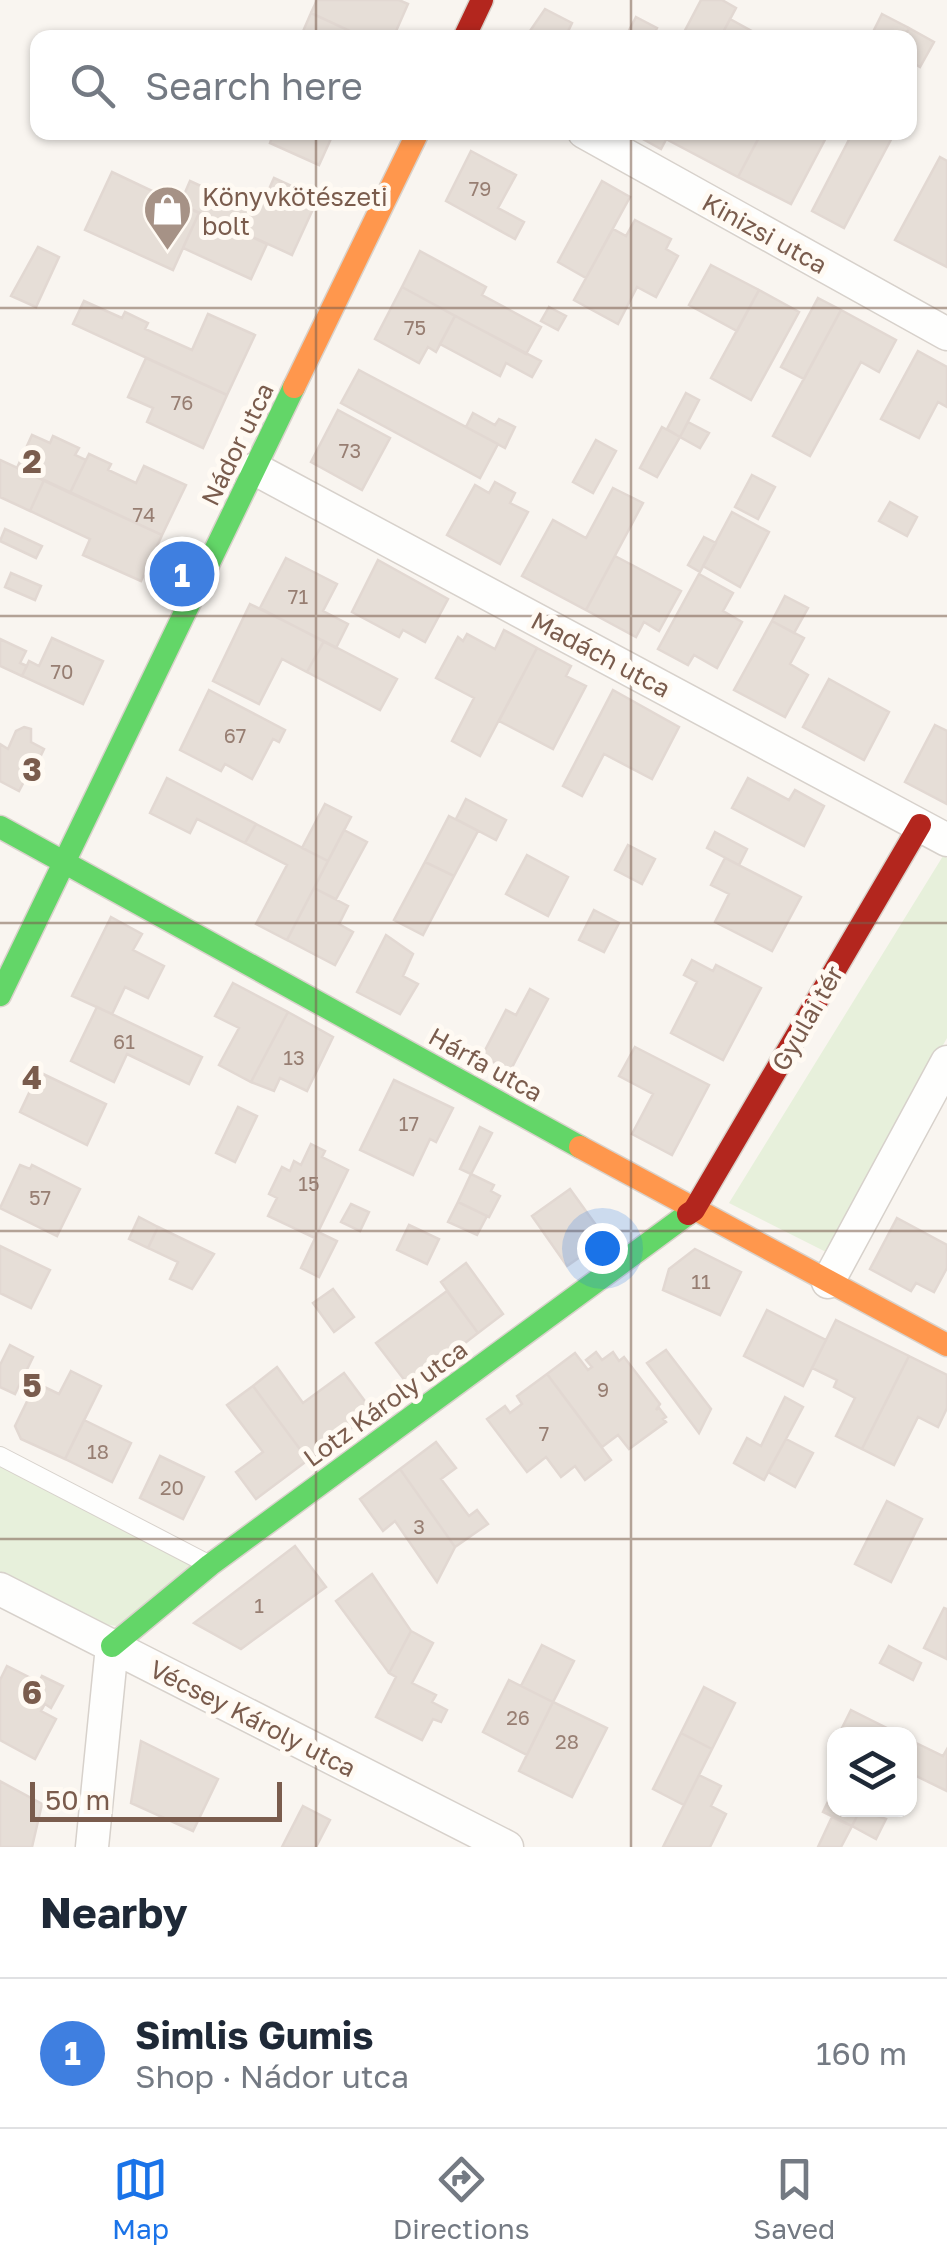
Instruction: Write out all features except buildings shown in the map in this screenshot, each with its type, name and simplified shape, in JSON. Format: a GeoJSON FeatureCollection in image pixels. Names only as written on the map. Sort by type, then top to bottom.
{"type":"FeatureCollection","features":[{"type":"Feature","properties":{"kind":"street"},"geometry":{"type":"LineString","coordinates":[[468,30],[482,0]]}},
{"type":"Feature","properties":{"kind":"street","name":"Nádor utca"},"geometry":{"type":"LineString","coordinates":[[0,996],[414,140]]}},
{"type":"Feature","properties":{"kind":"street","name":"Kinizsi utca"},"geometry":{"type":"LineString","coordinates":[[598,140],[947,334]]}},
{"type":"Feature","properties":{"kind":"street","name":"Madách utca"},"geometry":{"type":"LineString","coordinates":[[255,469],[933,833]]}},
{"type":"Feature","properties":{"kind":"street","name":"Hárfa utca"},"geometry":{"type":"LineString","coordinates":[[0,827],[947,1345]]}},
{"type":"Feature","properties":{"kind":"street","name":"Gyulai tér"},"geometry":{"type":"LineString","coordinates":[[694,1210],[933,833]]}},
{"type":"Feature","properties":{"kind":"street"},"geometry":{"type":"LineString","coordinates":[[828,1282],[947,1062]]}},
{"type":"Feature","properties":{"kind":"street","name":"Lotz Károly utca"},"geometry":{"type":"LineString","coordinates":[[112,1646],[210,1566],[694,1210]]}},
{"type":"Feature","properties":{"kind":"street","name":"Vécsey Károly utca"},"geometry":{"type":"LineString","coordinates":[[0,1589],[506,1847]]}},
{"type":"Feature","properties":{"kind":"street"},"geometry":{"type":"LineString","coordinates":[[92,1847],[112,1646]]}},
{"type":"Feature","properties":{"kind":"lane"},"geometry":{"type":"LineString","coordinates":[[0,1456],[210,1566]]}},
{"type":"Feature","properties":{"kind":"green space"},"geometry":{"type":"Polygon","coordinates":[[[943,856],[947,858],[947,1038],[828,1253],[729,1203],[943,856]]]}},
{"type":"Feature","properties":{"kind":"green space"},"geometry":{"type":"Polygon","coordinates":[[[0,1463],[199,1565],[117,1626],[95,1623],[0,1574],[0,1463]]]}},
{"type":"Feature","properties":{"kind":"traffic: fast"},"geometry":{"type":"LineString","coordinates":[[0,995],[294,387]]}},
{"type":"Feature","properties":{"kind":"traffic: fast"},"geometry":{"type":"LineString","coordinates":[[0,827],[580,1147]]}},
{"type":"Feature","properties":{"kind":"traffic: fast"},"geometry":{"type":"LineString","coordinates":[[112,1646],[210,1565],[688,1214]]}},
{"type":"Feature","properties":{"kind":"traffic: slow"},"geometry":{"type":"LineString","coordinates":[[294,387],[414,140]]}},
{"type":"Feature","properties":{"kind":"traffic: slow"},"geometry":{"type":"LineString","coordinates":[[580,1147],[947,1345]]}},
{"type":"Feature","properties":{"kind":"traffic: jam"},"geometry":{"type":"LineString","coordinates":[[468,30],[482,0]]}},
{"type":"Feature","properties":{"kind":"traffic: jam"},"geometry":{"type":"LineString","coordinates":[[688,1214],[694,1210],[920,825]]}},
{"type":"Feature","properties":{"kind":"place","name":"Könyvkötészeti bolt"},"geometry":{"type":"Point","coordinates":[167,252]}},
{"type":"Feature","properties":{"kind":"place","name":"Simlis Gumis"},"geometry":{"type":"Point","coordinates":[182,574]}}]}
